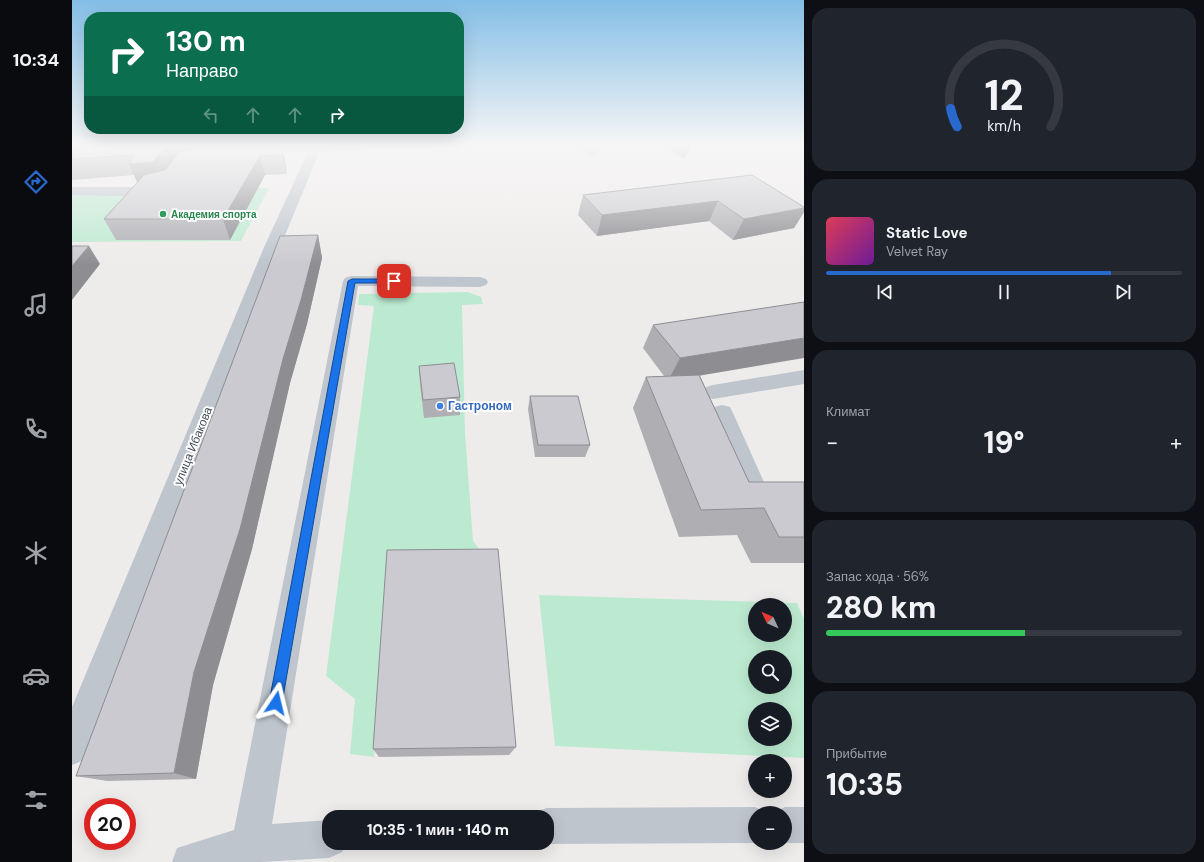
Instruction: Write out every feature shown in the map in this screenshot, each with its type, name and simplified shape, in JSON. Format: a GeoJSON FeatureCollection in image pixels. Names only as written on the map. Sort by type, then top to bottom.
{"type":"FeatureCollection","features":[{"type":"Feature","properties":{"kind":"street"},"geometry":{"type":"LineString","coordinates":[[72,191],[148,191],[168,185]]}},
{"type":"Feature","properties":{"kind":"street","name":"улица Ибакова"},"geometry":{"type":"LineString","coordinates":[[72,748],[273,245],[299,185]]}},
{"type":"Feature","properties":{"kind":"street"},"geometry":{"type":"LineString","coordinates":[[250,844],[352,281],[480,282]]}},
{"type":"Feature","properties":{"kind":"street"},"geometry":{"type":"LineString","coordinates":[[713,392],[804,377]]}},
{"type":"Feature","properties":{"kind":"street"},"geometry":{"type":"LineString","coordinates":[[722,413],[759,500],[804,499]]}},
{"type":"Feature","properties":{"kind":"street"},"geometry":{"type":"LineString","coordinates":[[792,825],[804,825]]}},
{"type":"Feature","properties":{"kind":"street"},"geometry":{"type":"LineString","coordinates":[[554,826],[748,826]]}},
{"type":"Feature","properties":{"kind":"street"},"geometry":{"type":"LineString","coordinates":[[191,862],[250,844],[322,839]]}},
{"type":"Feature","properties":{"kind":"green space","name":"Академия спорта"},"geometry":{"type":"Polygon","coordinates":[[[72,188],[269,188],[241,241],[72,242],[72,188]]]}},
{"type":"Feature","properties":{"kind":"green space"},"geometry":{"type":"Polygon","coordinates":[[[468,292],[481,297],[483,304],[462,305],[465,433],[473,541],[492,565],[389,580],[374,757],[350,754],[355,699],[326,676],[374,306],[358,305],[359,294],[468,292]]]}},
{"type":"Feature","properties":{"kind":"green space"},"geometry":{"type":"Polygon","coordinates":[[[539,595],[748,601],[748,642],[792,642],[792,603],[797,603],[804,619],[804,758],[792,757],[792,754],[748,754],[748,755],[555,746],[539,595]]]}},
{"type":"Feature","properties":{"kind":"building"},"geometry":{"type":"Polygon","coordinates":[[[135,185],[243,185],[223,219],[104,219],[135,185]]]}},
{"type":"Feature","properties":{"kind":"building"},"geometry":{"type":"Polygon","coordinates":[[[666,185],[769,185],[804,208],[744,219],[718,201],[602,215],[583,195],[666,185]]]}},
{"type":"Feature","properties":{"kind":"building"},"geometry":{"type":"Polygon","coordinates":[[[318,235],[301,300],[283,359],[240,529],[194,672],[174,773],[76,776],[280,236],[318,235]]]}},
{"type":"Feature","properties":{"kind":"building"},"geometry":{"type":"Polygon","coordinates":[[[72,246],[89,246],[72,266],[72,246]]]}},
{"type":"Feature","properties":{"kind":"building"},"geometry":{"type":"Polygon","coordinates":[[[804,302],[804,338],[680,358],[653,325],[804,302]]]}},
{"type":"Feature","properties":{"kind":"building"},"geometry":{"type":"Polygon","coordinates":[[[454,363],[460,397],[423,400],[419,366],[454,363]]]}},
{"type":"Feature","properties":{"kind":"building"},"geometry":{"type":"Polygon","coordinates":[[[699,375],[749,482],[804,482],[804,537],[779,537],[764,508],[701,510],[646,377],[699,375]]]}},
{"type":"Feature","properties":{"kind":"building"},"geometry":{"type":"Polygon","coordinates":[[[530,396],[578,396],[590,445],[538,445],[530,396]]]}},
{"type":"Feature","properties":{"kind":"building"},"geometry":{"type":"Polygon","coordinates":[[[498,549],[516,747],[373,749],[387,550],[498,549]]]}},
{"type":"Feature","properties":{"kind":"place","name":"Академия спорта"},"geometry":{"type":"Point","coordinates":[163,214]}},
{"type":"Feature","properties":{"kind":"place","name":"Гастроном"},"geometry":{"type":"Point","coordinates":[440,406]}},
{"type":"Feature","properties":{"kind":"route"},"geometry":{"type":"LineString","coordinates":[[276,703],[352,281],[394,281]]}}]}
